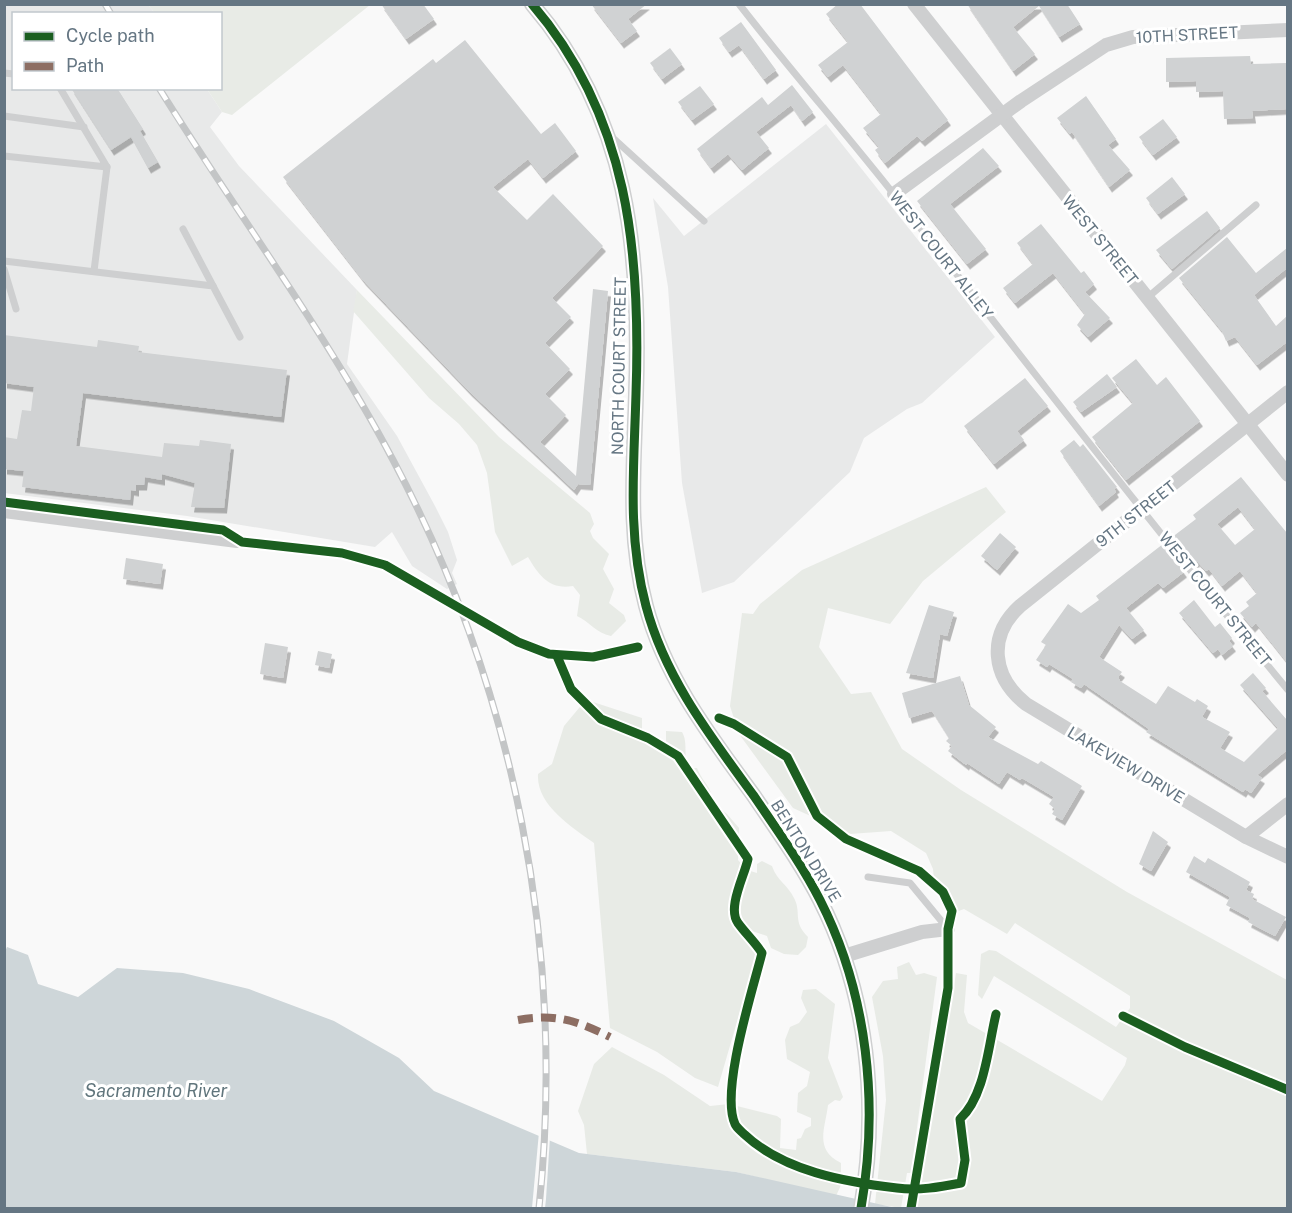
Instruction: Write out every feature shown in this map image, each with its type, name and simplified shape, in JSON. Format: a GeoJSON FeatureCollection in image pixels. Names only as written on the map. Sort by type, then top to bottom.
{"type":"FeatureCollection","features":[{"type":"Feature","properties":{"kind":"street","name":"NORTH COURT STREET"},"geometry":{"type":"LineString","coordinates":[[532,4],[569,56],[592,98],[624,187],[633,239],[638,309],[632,521],[636,561],[657,641]]}},
{"type":"Feature","properties":{"kind":"street","name":"WEST STREET"},"geometry":{"type":"LineString","coordinates":[[914,4],[1287,475]]}},
{"type":"Feature","properties":{"kind":"street","name":"10TH STREET"},"geometry":{"type":"LineString","coordinates":[[894,194],[1078,62],[1116,42],[1133,37],[1287,30]]}},
{"type":"Feature","properties":{"kind":"street","name":"9TH STREET"},"geometry":{"type":"LineString","coordinates":[[998,645],[1002,626],[1011,614],[1287,392]]}},
{"type":"Feature","properties":{"kind":"street"},"geometry":{"type":"LineString","coordinates":[[4,511],[237,541]]}},
{"type":"Feature","properties":{"kind":"street","name":"BENTON DRIVE"},"geometry":{"type":"LineString","coordinates":[[657,641],[699,719],[808,878],[827,914],[844,956],[857,1001],[866,1049],[869,1108],[868,1152],[861,1209]]}},
{"type":"Feature","properties":{"kind":"street","name":"LAKEVIEW DRIVE"},"geometry":{"type":"LineString","coordinates":[[998,645],[1000,674],[1015,696],[1246,837],[1287,857]]}},
{"type":"Feature","properties":{"kind":"street"},"geometry":{"type":"LineString","coordinates":[[1246,837],[1287,804]]}},
{"type":"Feature","properties":{"kind":"street"},"geometry":{"type":"LineString","coordinates":[[844,956],[922,932],[948,929]]}},
{"type":"Feature","properties":{"kind":"lane","name":"WEST COURT ALLEY"},"geometry":{"type":"LineString","coordinates":[[739,4],[793,75],[894,194],[1142,508]]}},
{"type":"Feature","properties":{"kind":"lane"},"geometry":{"type":"LineString","coordinates":[[61,90],[107,166],[94,272]]}},
{"type":"Feature","properties":{"kind":"lane"},"geometry":{"type":"LineString","coordinates":[[4,116],[84,127]]}},
{"type":"Feature","properties":{"kind":"lane"},"geometry":{"type":"LineString","coordinates":[[605,130],[704,221]]}},
{"type":"Feature","properties":{"kind":"lane"},"geometry":{"type":"LineString","coordinates":[[4,156],[107,166]]}},
{"type":"Feature","properties":{"kind":"lane"},"geometry":{"type":"LineString","coordinates":[[1147,298],[1256,205]]}},
{"type":"Feature","properties":{"kind":"lane"},"geometry":{"type":"LineString","coordinates":[[183,229],[240,337]]}},
{"type":"Feature","properties":{"kind":"lane"},"geometry":{"type":"LineString","coordinates":[[4,261],[213,286]]}},
{"type":"Feature","properties":{"kind":"lane"},"geometry":{"type":"LineString","coordinates":[[4,269],[16,309]]}},
{"type":"Feature","properties":{"kind":"lane","name":"WEST COURT STREET"},"geometry":{"type":"LineString","coordinates":[[1142,508],[1287,690]]}},
{"type":"Feature","properties":{"kind":"lane"},"geometry":{"type":"LineString","coordinates":[[868,878],[910,883],[948,929]]}},
{"type":"Feature","properties":{"kind":"shaded area"},"geometry":{"type":"Polygon","coordinates":[[[5,5],[148,5],[154,12],[12,12],[12,90],[208,90],[222,112],[210,127],[239,166],[357,290],[347,364],[397,436],[448,532],[457,560],[452,573],[457,584],[447,589],[412,566],[392,532],[375,547],[187,516],[4,493],[5,5]]]}},
{"type":"Feature","properties":{"kind":"shaded area"},"geometry":{"type":"Polygon","coordinates":[[[148,5],[370,5],[232,115],[222,112],[208,90],[222,90],[222,12],[154,12],[148,5]]]}},
{"type":"Feature","properties":{"kind":"shaded area"},"geometry":{"type":"Polygon","coordinates":[[[826,124],[995,337],[922,403],[907,409],[864,438],[850,472],[734,582],[702,593],[682,483],[668,287],[653,198],[684,236],[826,124]]]}},
{"type":"Feature","properties":{"kind":"shaded area"},"geometry":{"type":"Polygon","coordinates":[[[357,290],[499,437],[590,513],[594,524],[590,531],[593,538],[609,554],[603,569],[614,589],[609,603],[624,615],[626,621],[611,636],[577,616],[580,595],[573,586],[552,584],[541,576],[528,557],[512,566],[495,532],[487,473],[477,445],[459,424],[429,398],[353,311],[357,290]]]}},
{"type":"Feature","properties":{"kind":"shaded area"},"geometry":{"type":"Polygon","coordinates":[[[986,487],[1006,512],[923,581],[890,624],[828,608],[819,647],[851,694],[871,692],[902,749],[961,790],[1127,892],[1287,980],[1287,1208],[917,1208],[956,973],[967,975],[964,1012],[968,1023],[1102,1101],[1127,1058],[994,976],[982,999],[978,995],[981,954],[989,950],[996,951],[1116,1027],[1130,1008],[1130,996],[1015,923],[1007,934],[964,909],[956,912],[935,889],[933,869],[926,853],[891,831],[850,834],[793,808],[739,734],[730,706],[742,613],[753,614],[760,604],[802,570],[986,487]]]}},
{"type":"Feature","properties":{"kind":"shaded area"},"geometry":{"type":"Polygon","coordinates":[[[584,702],[593,702],[642,718],[642,730],[655,742],[666,744],[666,731],[682,732],[689,768],[697,768],[711,792],[714,804],[739,828],[738,860],[747,870],[757,873],[757,864],[762,861],[772,866],[794,898],[800,926],[808,937],[806,947],[798,955],[784,954],[771,948],[767,936],[752,931],[747,940],[759,946],[718,1087],[695,1078],[657,1052],[610,1028],[594,843],[566,822],[549,805],[539,785],[538,774],[552,764],[564,726],[584,702]]]}},
{"type":"Feature","properties":{"kind":"shaded area"},"geometry":{"type":"Polygon","coordinates":[[[909,962],[916,975],[924,973],[937,977],[911,1173],[907,1173],[901,1208],[875,1204],[886,1100],[883,1056],[872,997],[883,981],[898,979],[897,967],[909,962]]]}},
{"type":"Feature","properties":{"kind":"shaded area"},"geometry":{"type":"Polygon","coordinates":[[[816,989],[835,1004],[828,1058],[843,1097],[840,1101],[835,1100],[828,1105],[823,1138],[827,1152],[841,1163],[841,1185],[836,1196],[736,1172],[587,1154],[584,1125],[578,1111],[594,1064],[612,1047],[664,1075],[710,1106],[729,1104],[777,1116],[781,1119],[780,1148],[796,1150],[797,1139],[801,1138],[805,1129],[811,1126],[811,1118],[797,1112],[798,1093],[807,1086],[810,1072],[787,1059],[785,1040],[790,1027],[799,1023],[807,1012],[801,998],[803,990],[816,989]]]}},
{"type":"Feature","properties":{"kind":"water","name":"Sacramento River"},"geometry":{"type":"Polygon","coordinates":[[[7,947],[28,955],[38,984],[78,997],[117,968],[183,973],[249,989],[334,1021],[399,1058],[434,1091],[579,1153],[736,1172],[896,1208],[5,1208],[4,954],[7,947]]]}},
{"type":"Feature","properties":{"kind":"pier"},"geometry":{"type":"Polygon","coordinates":[[[539,1132],[550,1137],[546,1199],[545,1208],[532,1208],[539,1132]]]}},
{"type":"Feature","properties":{"kind":"building"},"geometry":{"type":"Polygon","coordinates":[[[381,4],[423,4],[434,19],[406,39],[381,4]]]}},
{"type":"Feature","properties":{"kind":"building"},"geometry":{"type":"Polygon","coordinates":[[[591,4],[647,4],[628,19],[637,31],[621,43],[591,4]]]}},
{"type":"Feature","properties":{"kind":"building"},"geometry":{"type":"Polygon","coordinates":[[[838,4],[860,4],[948,120],[922,141],[917,136],[885,163],[875,150],[879,147],[863,128],[881,114],[843,65],[828,77],[818,65],[848,42],[826,14],[838,4]]]}},
{"type":"Feature","properties":{"kind":"building"},"geometry":{"type":"Polygon","coordinates":[[[967,4],[1067,4],[1080,24],[1059,37],[1039,6],[1013,27],[1035,54],[1013,71],[967,4]]]}},
{"type":"Feature","properties":{"kind":"building"},"geometry":{"type":"Polygon","coordinates":[[[741,22],[776,70],[764,79],[739,45],[729,52],[719,38],[741,22]]]}},
{"type":"Feature","properties":{"kind":"building"},"geometry":{"type":"Polygon","coordinates":[[[465,40],[541,134],[555,123],[576,151],[543,178],[528,159],[493,187],[527,220],[553,194],[603,246],[552,298],[571,317],[545,343],[570,369],[545,394],[566,415],[540,442],[576,476],[593,289],[608,291],[590,485],[578,484],[574,490],[469,391],[363,280],[283,177],[433,59],[436,63],[465,40]]]}},
{"type":"Feature","properties":{"kind":"building"},"geometry":{"type":"Polygon","coordinates":[[[670,48],[682,64],[662,79],[650,63],[670,48]]]}},
{"type":"Feature","properties":{"kind":"building"},"geometry":{"type":"Polygon","coordinates":[[[1250,56],[1251,64],[1287,63],[1287,109],[1252,111],[1253,118],[1224,119],[1223,91],[1196,92],[1196,81],[1166,82],[1166,58],[1250,56]]]}},
{"type":"Feature","properties":{"kind":"building"},"geometry":{"type":"Polygon","coordinates":[[[792,85],[813,112],[802,121],[791,105],[756,132],[769,148],[742,170],[728,154],[711,168],[697,149],[762,97],[768,105],[792,85]]]}},
{"type":"Feature","properties":{"kind":"building"},"geometry":{"type":"Polygon","coordinates":[[[700,86],[714,104],[692,120],[678,102],[700,86]]]}},
{"type":"Feature","properties":{"kind":"building"},"geometry":{"type":"Polygon","coordinates":[[[72,90],[118,90],[143,129],[140,131],[158,162],[148,168],[131,137],[111,150],[72,90]]]}},
{"type":"Feature","properties":{"kind":"building"},"geometry":{"type":"Polygon","coordinates":[[[1086,96],[1116,139],[1108,145],[1130,170],[1109,187],[1072,132],[1070,134],[1057,118],[1086,96]]]}},
{"type":"Feature","properties":{"kind":"building"},"geometry":{"type":"Polygon","coordinates":[[[1163,119],[1177,137],[1153,155],[1139,137],[1163,119]]]}},
{"type":"Feature","properties":{"kind":"building"},"geometry":{"type":"Polygon","coordinates":[[[983,148],[999,166],[950,204],[986,249],[967,264],[917,201],[983,148]]]}},
{"type":"Feature","properties":{"kind":"building"},"geometry":{"type":"Polygon","coordinates":[[[1172,177],[1185,194],[1158,214],[1146,198],[1172,177]]]}},
{"type":"Feature","properties":{"kind":"building"},"geometry":{"type":"Polygon","coordinates":[[[1207,211],[1220,228],[1172,269],[1156,250],[1207,211]]]}},
{"type":"Feature","properties":{"kind":"building"},"geometry":{"type":"Polygon","coordinates":[[[1041,224],[1081,273],[1084,271],[1094,284],[1085,292],[1110,318],[1088,337],[1077,325],[1085,314],[1053,273],[1015,303],[1003,288],[1033,264],[1017,243],[1041,224]]]}},
{"type":"Feature","properties":{"kind":"building"},"geometry":{"type":"Polygon","coordinates":[[[1227,237],[1256,273],[1287,248],[1287,268],[1254,295],[1276,326],[1287,316],[1287,342],[1257,365],[1235,337],[1226,341],[1222,331],[1179,278],[1227,237]]]}},
{"type":"Feature","properties":{"kind":"building"},"geometry":{"type":"Polygon","coordinates":[[[4,335],[97,347],[98,340],[139,346],[138,352],[287,370],[281,417],[83,393],[76,446],[162,457],[164,443],[199,446],[200,440],[231,444],[224,508],[191,507],[195,483],[162,474],[162,480],[145,477],[144,485],[136,485],[136,491],[131,490],[130,500],[22,487],[24,471],[4,469],[4,437],[17,439],[22,410],[31,411],[34,387],[4,383],[4,335]]]}},
{"type":"Feature","properties":{"kind":"building"},"geometry":{"type":"Polygon","coordinates":[[[1136,359],[1157,385],[1166,377],[1200,421],[1126,480],[1092,437],[1133,403],[1112,378],[1136,359]]]}},
{"type":"Feature","properties":{"kind":"building"},"geometry":{"type":"Polygon","coordinates":[[[1107,374],[1117,387],[1081,412],[1073,402],[1107,374]]]}},
{"type":"Feature","properties":{"kind":"building"},"geometry":{"type":"Polygon","coordinates":[[[1025,378],[1048,406],[1017,431],[1024,440],[994,464],[964,426],[1025,378]]]}},
{"type":"Feature","properties":{"kind":"building"},"geometry":{"type":"Polygon","coordinates":[[[1074,440],[1080,447],[1083,444],[1117,487],[1114,489],[1116,492],[1099,506],[1060,451],[1074,440]]]}},
{"type":"Feature","properties":{"kind":"building"},"geometry":{"type":"Polygon","coordinates":[[[1241,477],[1287,533],[1287,662],[1256,623],[1252,627],[1240,613],[1249,606],[1246,602],[1257,593],[1240,571],[1222,586],[1209,569],[1206,571],[1197,561],[1193,565],[1171,538],[1196,519],[1193,515],[1241,477]],[[1238,507],[1217,524],[1235,545],[1255,529],[1238,507]]]}},
{"type":"Feature","properties":{"kind":"building"},"geometry":{"type":"Polygon","coordinates":[[[1000,533],[1016,547],[997,570],[981,556],[1000,533]]]}},
{"type":"Feature","properties":{"kind":"building"},"geometry":{"type":"Polygon","coordinates":[[[1163,544],[1184,572],[1163,588],[1158,583],[1126,608],[1144,630],[1132,639],[1119,625],[1099,657],[1122,672],[1118,677],[1120,681],[1156,704],[1168,686],[1195,702],[1197,699],[1208,706],[1202,717],[1230,732],[1220,748],[1244,762],[1278,728],[1240,685],[1253,673],[1266,688],[1262,691],[1287,720],[1287,750],[1257,775],[1262,778],[1251,793],[1245,789],[1243,792],[1146,732],[1149,729],[1084,684],[1081,688],[1071,682],[1073,679],[1049,664],[1047,667],[1036,660],[1046,645],[1041,642],[1068,604],[1081,613],[1099,600],[1096,596],[1163,544]]]}},
{"type":"Feature","properties":{"kind":"building"},"geometry":{"type":"Polygon","coordinates":[[[126,558],[163,564],[160,584],[123,579],[126,558]]]}},
{"type":"Feature","properties":{"kind":"building"},"geometry":{"type":"Polygon","coordinates":[[[1194,600],[1215,627],[1220,623],[1232,638],[1229,641],[1233,646],[1222,655],[1218,649],[1213,653],[1179,613],[1194,600]]]}},
{"type":"Feature","properties":{"kind":"building"},"geometry":{"type":"Polygon","coordinates":[[[929,605],[954,612],[947,636],[940,634],[933,678],[906,673],[929,605]]]}},
{"type":"Feature","properties":{"kind":"building"},"geometry":{"type":"Polygon","coordinates":[[[265,643],[288,647],[283,678],[260,674],[265,643]]]}},
{"type":"Feature","properties":{"kind":"building"},"geometry":{"type":"Polygon","coordinates":[[[318,651],[332,654],[329,668],[315,665],[318,651]]]}},
{"type":"Feature","properties":{"kind":"building"},"geometry":{"type":"Polygon","coordinates":[[[960,676],[969,705],[996,727],[988,737],[1038,764],[1041,761],[1082,786],[1062,820],[1052,814],[1055,809],[1049,804],[1054,797],[1007,772],[999,784],[967,763],[966,765],[948,751],[952,746],[946,741],[949,738],[932,711],[909,718],[902,693],[960,676]]]}},
{"type":"Feature","properties":{"kind":"building"},"geometry":{"type":"Polygon","coordinates":[[[1153,831],[1168,842],[1151,871],[1139,864],[1153,831]]]}},
{"type":"Feature","properties":{"kind":"building"},"geometry":{"type":"Polygon","coordinates":[[[1194,856],[1205,863],[1208,858],[1250,882],[1246,890],[1254,894],[1252,899],[1286,917],[1275,936],[1248,922],[1250,918],[1226,905],[1230,897],[1186,872],[1194,856]]]}},
{"type":"Feature","properties":{"kind":"railway"},"geometry":{"type":"LineString","coordinates":[[105,4],[110,12]]}},
{"type":"Feature","properties":{"kind":"railway"},"geometry":{"type":"LineString","coordinates":[[160,90],[309,318],[367,412],[435,547],[471,637],[500,730],[522,824],[537,919],[545,1015],[545,1111],[539,1208]]}},
{"type":"Feature","properties":{"kind":"marked path"},"geometry":{"type":"LineString","coordinates":[[518,1020],[544,1017],[566,1020],[610,1037]]}},
{"type":"Feature","properties":{"kind":"cycle path"},"geometry":{"type":"LineString","coordinates":[[532,4],[565,47],[590,93],[609,140],[622,188],[631,238],[636,289],[634,527],[640,580],[654,632],[691,706],[780,834],[813,886],[836,936],[849,973],[859,1012],[869,1090],[869,1130],[861,1208]]}},
{"type":"Feature","properties":{"kind":"cycle path"},"geometry":{"type":"LineString","coordinates":[[4,502],[223,530],[242,542],[342,553],[385,565],[518,642],[549,654],[593,657],[638,647]]}},
{"type":"Feature","properties":{"kind":"cycle path"},"geometry":{"type":"LineString","coordinates":[[557,656],[571,689],[601,719],[648,738],[678,756],[748,859],[737,892],[735,917],[762,953],[740,1040],[732,1088],[731,1109],[737,1128],[744,1134],[777,1157],[796,1166],[836,1178],[905,1189],[961,1183],[965,1160],[960,1119],[975,1098],[980,1084],[996,1014]]}},
{"type":"Feature","properties":{"kind":"cycle path"},"geometry":{"type":"LineString","coordinates":[[719,718],[734,724],[787,757],[817,816],[846,839],[919,871],[943,892],[952,911],[948,929],[948,988],[911,1208]]}},
{"type":"Feature","properties":{"kind":"cycle path"},"geometry":{"type":"LineString","coordinates":[[1123,1016],[1185,1047],[1288,1090]]}}]}
